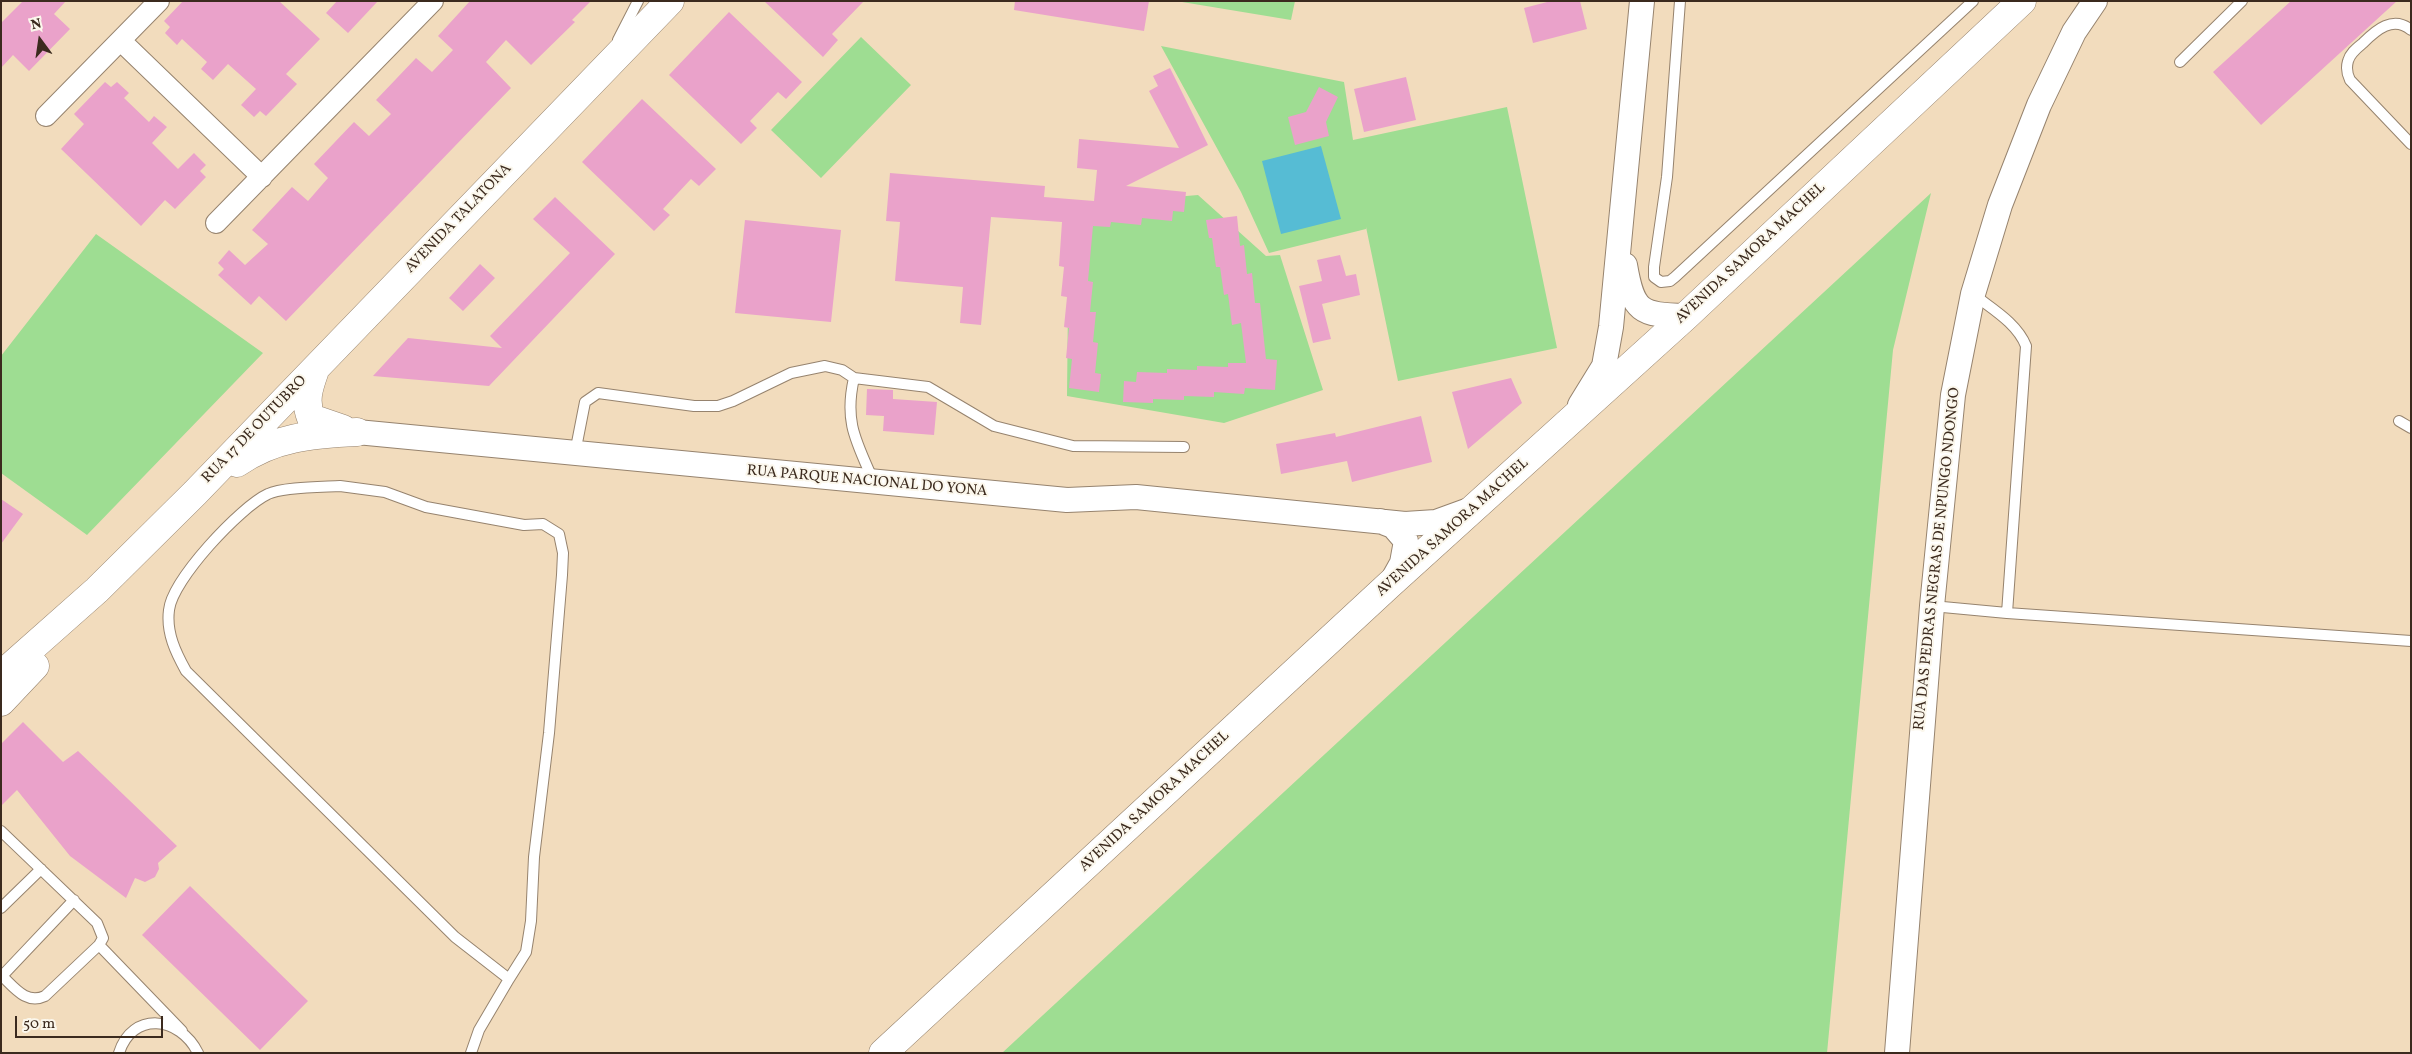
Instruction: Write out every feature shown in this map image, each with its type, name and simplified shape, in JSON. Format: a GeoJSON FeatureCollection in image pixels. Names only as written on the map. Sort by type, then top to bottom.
{"type":"FeatureCollection","features":[{"type":"Feature","properties":{"kind":"main road"},"geometry":{"type":"LineString","coordinates":[[602,71],[670,1]]}},
{"type":"Feature","properties":{"kind":"main road","name":"AVENIDA SAMORA MACHEL"},"geometry":{"type":"LineString","coordinates":[[883,1053],[1390,584],[1567,426],[2022,1]]}},
{"type":"Feature","properties":{"kind":"main road","name":"AVENIDA TALATONA"},"geometry":{"type":"LineString","coordinates":[[315,368],[602,71]]}},
{"type":"Feature","properties":{"kind":"main road"},"geometry":{"type":"LineString","coordinates":[[315,368],[307,392],[307,407],[311,418],[324,424],[357,432]]}},
{"type":"Feature","properties":{"kind":"main road","name":"RUA 17 DE OUTUBRO"},"geometry":{"type":"LineString","coordinates":[[195,493],[315,368]]}},
{"type":"Feature","properties":{"kind":"main road"},"geometry":{"type":"LineString","coordinates":[[263,424],[357,432]]}},
{"type":"Feature","properties":{"kind":"main road"},"geometry":{"type":"LineString","coordinates":[[1,700],[12,677],[195,493],[239,461],[275,442],[312,434],[357,432]]}},
{"type":"Feature","properties":{"kind":"street"},"geometry":{"type":"LineString","coordinates":[[46,116],[159,1]]}},
{"type":"Feature","properties":{"kind":"street"},"geometry":{"type":"LineString","coordinates":[[1567,426],[1604,366],[1615,301],[1642,1]]}},
{"type":"Feature","properties":{"kind":"street","name":"RUA DAS PEDRAS NEGRAS DE NPUNGO NDONGO"},"geometry":{"type":"LineString","coordinates":[[1896,1053],[1932,606],[1953,395],[1973,294],[2000,205],[2039,105],[2074,32],[2095,1]]}},
{"type":"Feature","properties":{"kind":"street"},"geometry":{"type":"LineString","coordinates":[[216,223],[431,2]]}},
{"type":"Feature","properties":{"kind":"street"},"geometry":{"type":"LineString","coordinates":[[120,41],[262,177]]}},
{"type":"Feature","properties":{"kind":"street"},"geometry":{"type":"LineString","coordinates":[[1621,238],[1628,280],[1638,306],[1646,312],[1660,316],[1686,316]]}},
{"type":"Feature","properties":{"kind":"street","name":"RUA PARQUE NACIONAL DO YONA"},"geometry":{"type":"LineString","coordinates":[[357,432],[1067,500],[1136,497],[1405,524],[1436,522],[1462,514],[1482,503]]}},
{"type":"Feature","properties":{"kind":"street","name":"RUA PARQUE NACIONAL DO YONA"},"geometry":{"type":"LineString","coordinates":[[1378,520],[1393,526],[1406,542],[1402,563],[1390,584]]}},
{"type":"Feature","properties":{"kind":"lane"},"geometry":{"type":"LineString","coordinates":[[602,71],[638,1]]}},
{"type":"Feature","properties":{"kind":"lane"},"geometry":{"type":"LineString","coordinates":[[1680,1],[1667,177],[1654,267],[1654,277],[1661,282],[1670,281],[1675,277],[1973,1]]}},
{"type":"Feature","properties":{"kind":"lane"},"geometry":{"type":"LineString","coordinates":[[2180,62],[2242,1]]}},
{"type":"Feature","properties":{"kind":"lane"},"geometry":{"type":"LineString","coordinates":[[2411,30],[2398,24],[2387,24],[2378,29],[2353,51],[2348,60],[2346,72],[2350,80],[2411,144]]}},
{"type":"Feature","properties":{"kind":"lane"},"geometry":{"type":"LineString","coordinates":[[1973,294],[2014,326],[2023,337],[2026,346],[2027,359],[2007,613]]}},
{"type":"Feature","properties":{"kind":"lane"},"geometry":{"type":"LineString","coordinates":[[575,454],[585,402],[598,394],[694,406],[718,406],[733,401],[791,373],[806,368],[825,366],[842,370],[854,378],[928,387],[994,426],[1073,446],[1184,447]]}},
{"type":"Feature","properties":{"kind":"lane"},"geometry":{"type":"LineString","coordinates":[[854,378],[850,420],[852,432],[875,483]]}},
{"type":"Feature","properties":{"kind":"lane"},"geometry":{"type":"LineString","coordinates":[[2399,421],[2411,428]]}},
{"type":"Feature","properties":{"kind":"lane"},"geometry":{"type":"LineString","coordinates":[[471,1053],[479,1030],[526,952],[531,921],[534,858],[549,733],[562,575],[563,553],[559,534],[542,524],[524,524],[426,507],[385,492],[340,486],[270,493],[249,505],[194,564],[174,593],[168,610],[169,632],[175,652],[186,671],[406,890],[455,937],[509,979]]}},
{"type":"Feature","properties":{"kind":"lane"},"geometry":{"type":"LineString","coordinates":[[1932,606],[2007,613],[2411,641]]}},
{"type":"Feature","properties":{"kind":"lane"},"geometry":{"type":"LineString","coordinates":[[2,831],[74,900],[102,930],[103,938],[99,945],[45,996],[38,999],[30,999],[23,995],[2,975],[74,900]]}},
{"type":"Feature","properties":{"kind":"lane"},"geometry":{"type":"LineString","coordinates":[[2,831],[107,926]]}},
{"type":"Feature","properties":{"kind":"lane"},"geometry":{"type":"LineString","coordinates":[[1,908],[41,869]]}},
{"type":"Feature","properties":{"kind":"lane"},"geometry":{"type":"LineString","coordinates":[[99,945],[192,1040],[198,1053]]}},
{"type":"Feature","properties":{"kind":"lane"},"geometry":{"type":"LineString","coordinates":[[119,1053],[129,1035],[141,1027],[155,1023],[169,1024],[182,1030]]}},
{"type":"Feature","properties":{"kind":"green space"},"geometry":{"type":"Polygon","coordinates":[[[1176,1],[1295,1],[1291,20],[1176,1]]]}},
{"type":"Feature","properties":{"kind":"green space"},"geometry":{"type":"Polygon","coordinates":[[[861,37],[911,85],[821,178],[771,130],[861,37]]]}},
{"type":"Feature","properties":{"kind":"green space"},"geometry":{"type":"Polygon","coordinates":[[[1161,46],[1344,82],[1353,140],[1507,107],[1557,348],[1398,381],[1366,227],[1366,229],[1269,253],[1241,192],[1161,46]]]}},
{"type":"Feature","properties":{"kind":"green space"},"geometry":{"type":"Polygon","coordinates":[[[1931,193],[1893,350],[1827,1053],[1002,1053],[1931,193]]]}},
{"type":"Feature","properties":{"kind":"green space"},"geometry":{"type":"Polygon","coordinates":[[[1198,195],[1266,256],[1280,255],[1323,390],[1224,423],[1067,396],[1069,206],[1198,195]]]}},
{"type":"Feature","properties":{"kind":"green space"},"geometry":{"type":"Polygon","coordinates":[[[96,234],[263,353],[87,535],[1,473],[1,356],[96,234]]]}},
{"type":"Feature","properties":{"kind":"water"},"geometry":{"type":"Polygon","coordinates":[[[1321,146],[1341,219],[1281,234],[1262,161],[1321,146]]]}},
{"type":"Feature","properties":{"kind":"building"},"geometry":{"type":"Polygon","coordinates":[[[23,1],[66,1],[54,14],[70,29],[29,71],[13,55],[1,68],[1,23],[23,1]]]}},
{"type":"Feature","properties":{"kind":"building"},"geometry":{"type":"Polygon","coordinates":[[[183,1],[279,1],[320,39],[286,74],[297,84],[266,116],[260,111],[254,117],[241,105],[256,89],[228,64],[213,80],[201,69],[207,62],[182,39],[177,45],[165,33],[170,27],[164,21],[183,1]]]}},
{"type":"Feature","properties":{"kind":"building"},"geometry":{"type":"Polygon","coordinates":[[[337,1],[378,1],[348,33],[326,13],[337,1]]]}},
{"type":"Feature","properties":{"kind":"building"},"geometry":{"type":"Polygon","coordinates":[[[470,1],[591,1],[572,20],[575,22],[531,65],[506,40],[486,62],[511,88],[286,321],[259,296],[251,305],[218,275],[224,269],[218,263],[229,250],[245,265],[268,244],[252,230],[292,187],[308,201],[328,178],[314,164],[354,122],[369,136],[391,114],[376,100],[416,58],[432,72],[453,50],[438,36],[470,1]]]}},
{"type":"Feature","properties":{"kind":"building"},"geometry":{"type":"Polygon","coordinates":[[[764,1],[864,1],[832,34],[838,40],[823,57],[764,1]]]}},
{"type":"Feature","properties":{"kind":"building"},"geometry":{"type":"Polygon","coordinates":[[[1015,1],[1149,1],[1144,31],[1014,10],[1015,1]]]}},
{"type":"Feature","properties":{"kind":"building"},"geometry":{"type":"Polygon","coordinates":[[[1551,1],[1580,1],[1587,29],[1533,43],[1524,8],[1551,1]]]}},
{"type":"Feature","properties":{"kind":"building"},"geometry":{"type":"Polygon","coordinates":[[[2291,1],[2397,1],[2261,125],[2213,72],[2291,1]]]}},
{"type":"Feature","properties":{"kind":"building"},"geometry":{"type":"Polygon","coordinates":[[[729,12],[802,82],[786,99],[778,92],[750,121],[757,128],[741,144],[669,75],[729,12]]]}},
{"type":"Feature","properties":{"kind":"building"},"geometry":{"type":"Polygon","coordinates":[[[1170,68],[1208,145],[1126,186],[1186,192],[1184,212],[1173,211],[1172,221],[1142,218],[1141,225],[1111,222],[1110,227],[1093,226],[1088,281],[1093,282],[1090,312],[1096,312],[1093,342],[1098,343],[1095,373],[1101,374],[1099,392],[1069,388],[1072,359],[1066,358],[1069,328],[1064,327],[1067,297],[1061,296],[1064,267],[1059,266],[1062,222],[991,217],[981,325],[960,323],[963,287],[895,281],[900,222],[886,221],[890,173],[1045,186],[1044,197],[1094,201],[1097,170],[1077,168],[1079,139],[1179,148],[1149,91],[1158,86],[1153,76],[1170,68]]]}},
{"type":"Feature","properties":{"kind":"building"},"geometry":{"type":"Polygon","coordinates":[[[1406,77],[1416,120],[1364,132],[1354,89],[1406,77]]]}},
{"type":"Feature","properties":{"kind":"building"},"geometry":{"type":"Polygon","coordinates":[[[105,82],[111,87],[117,82],[129,93],[124,98],[149,122],[154,116],[167,127],[152,143],[178,169],[194,153],[206,165],[200,171],[206,177],[175,209],[165,200],[141,226],[61,149],[84,124],[74,114],[105,82]]]}},
{"type":"Feature","properties":{"kind":"building"},"geometry":{"type":"Polygon","coordinates":[[[1319,87],[1338,97],[1326,122],[1329,136],[1295,145],[1288,117],[1306,112],[1319,87]]]}},
{"type":"Feature","properties":{"kind":"building"},"geometry":{"type":"Polygon","coordinates":[[[642,99],[716,169],[699,186],[691,179],[663,209],[670,215],[654,231],[582,162],[642,99]]]}},
{"type":"Feature","properties":{"kind":"building"},"geometry":{"type":"Polygon","coordinates":[[[555,197],[615,254],[489,386],[373,376],[408,338],[502,348],[490,336],[570,253],[533,219],[555,197]]]}},
{"type":"Feature","properties":{"kind":"building"},"geometry":{"type":"Polygon","coordinates":[[[1237,216],[1240,246],[1244,245],[1247,274],[1252,273],[1255,303],[1260,303],[1266,359],[1277,360],[1275,390],[1245,388],[1244,394],[1214,392],[1214,397],[1184,396],[1184,400],[1153,399],[1153,403],[1123,402],[1124,381],[1136,382],[1137,372],[1167,373],[1167,369],[1197,370],[1197,366],[1228,367],[1228,363],[1246,363],[1241,323],[1232,325],[1228,294],[1224,295],[1220,267],[1216,267],[1212,238],[1209,238],[1206,220],[1237,216]]]}},
{"type":"Feature","properties":{"kind":"building"},"geometry":{"type":"Polygon","coordinates":[[[745,220],[841,230],[831,322],[735,313],[745,220]]]}},
{"type":"Feature","properties":{"kind":"building"},"geometry":{"type":"Polygon","coordinates":[[[1340,255],[1346,276],[1356,274],[1360,295],[1322,304],[1331,339],[1313,343],[1299,286],[1322,281],[1317,260],[1340,255]]]}},
{"type":"Feature","properties":{"kind":"building"},"geometry":{"type":"Polygon","coordinates":[[[480,264],[495,278],[463,311],[449,298],[480,264]]]}},
{"type":"Feature","properties":{"kind":"building"},"geometry":{"type":"Polygon","coordinates":[[[1511,378],[1522,403],[1468,449],[1452,392],[1511,378]]]}},
{"type":"Feature","properties":{"kind":"building"},"geometry":{"type":"Polygon","coordinates":[[[867,389],[893,390],[893,399],[937,402],[934,435],[883,431],[884,416],[866,415],[867,389]]]}},
{"type":"Feature","properties":{"kind":"building"},"geometry":{"type":"Polygon","coordinates":[[[1421,416],[1432,462],[1352,482],[1347,461],[1281,474],[1276,444],[1335,433],[1336,437],[1421,416]]]}},
{"type":"Feature","properties":{"kind":"building"},"geometry":{"type":"Polygon","coordinates":[[[1,499],[23,514],[1,544],[1,499]]]}},
{"type":"Feature","properties":{"kind":"building"},"geometry":{"type":"Polygon","coordinates":[[[23,722],[63,762],[78,751],[177,846],[158,863],[159,869],[155,877],[145,882],[135,878],[126,898],[70,856],[17,790],[1,806],[1,744],[23,722]]]}},
{"type":"Feature","properties":{"kind":"building"},"geometry":{"type":"Polygon","coordinates":[[[190,886],[308,1001],[260,1050],[142,935],[190,886]]]}}]}
